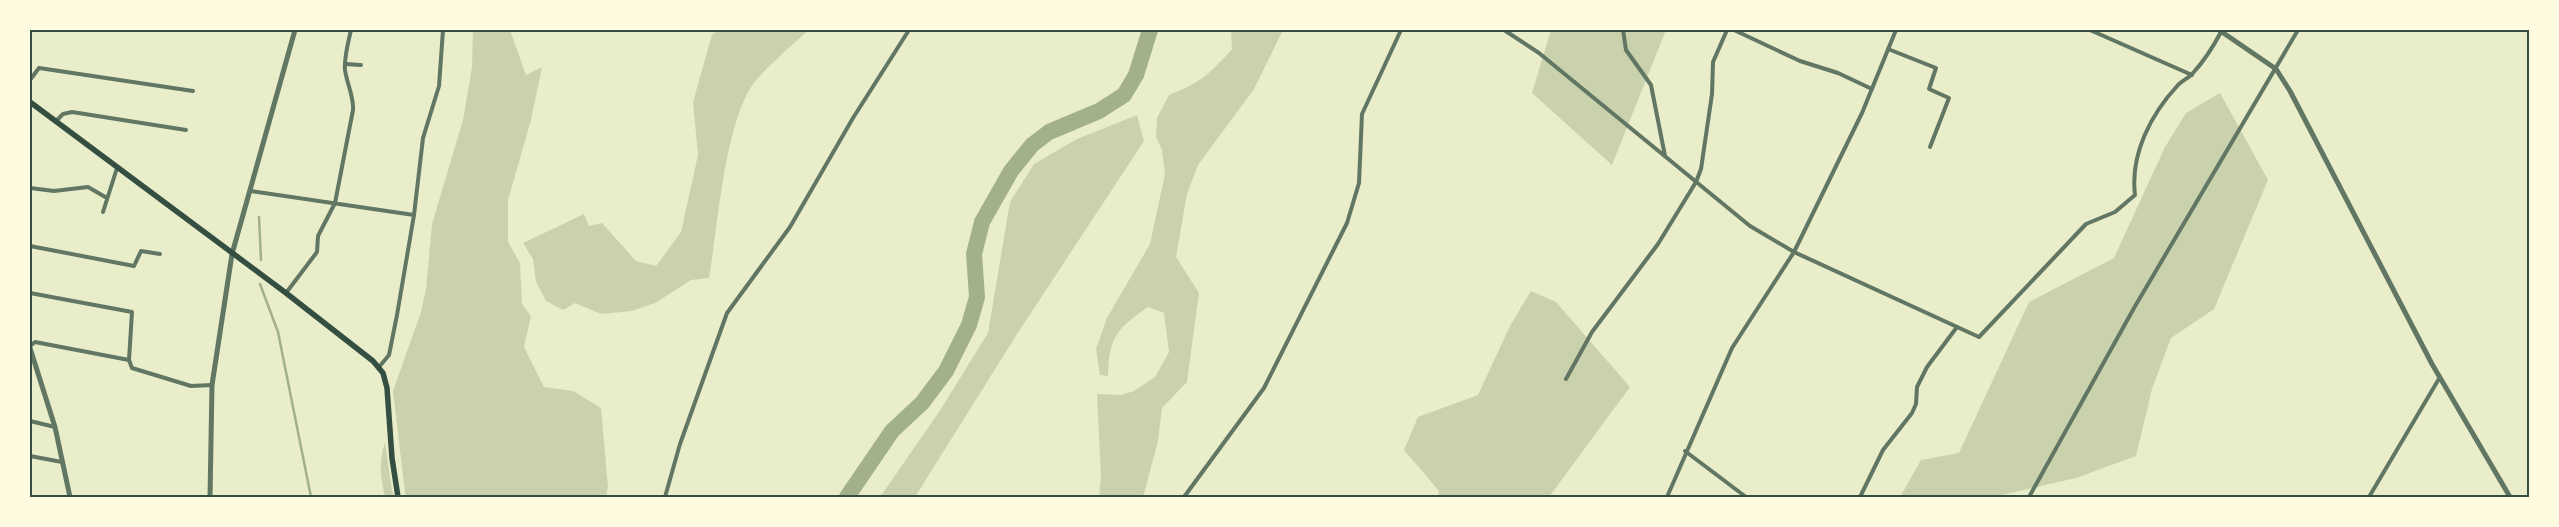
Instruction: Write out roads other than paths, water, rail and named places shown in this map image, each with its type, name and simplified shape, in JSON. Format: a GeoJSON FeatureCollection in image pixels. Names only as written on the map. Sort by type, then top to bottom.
{"type":"FeatureCollection","features":[{"type":"Feature","properties":{"kind":"main road"},"geometry":{"type":"LineString","coordinates":[[30,102],[286,293],[367,355],[379,367],[387,388],[392,458],[398,497]]}},
{"type":"Feature","properties":{"kind":"street"},"geometry":{"type":"LineString","coordinates":[[210,497],[212,385],[232,254],[295,30]]}},
{"type":"Feature","properties":{"kind":"street"},"geometry":{"type":"LineString","coordinates":[[286,293],[317,252],[318,236],[335,203],[353,103],[345,64],[351,30]]}},
{"type":"Feature","properties":{"kind":"street"},"geometry":{"type":"LineString","coordinates":[[379,367],[387,360],[390,350],[414,216],[423,138],[439,86],[443,30]]}},
{"type":"Feature","properties":{"kind":"street"},"geometry":{"type":"LineString","coordinates":[[664,497],[680,444],[727,313],[790,227],[853,118],[909,30]]}},
{"type":"Feature","properties":{"kind":"street"},"geometry":{"type":"LineString","coordinates":[[1184,497],[1264,388],[1347,223],[1359,183],[1362,114],[1401,30]]}},
{"type":"Feature","properties":{"kind":"street"},"geometry":{"type":"LineString","coordinates":[[1504,30],[1539,53],[1750,226],[1794,252],[1979,337],[2086,224],[2115,212],[2134,195],[2134,164],[2152,120],[2180,83],[2192,75],[2211,50],[2220,31],[2276,69],[2290,91],[2440,376],[2510,497]]}},
{"type":"Feature","properties":{"kind":"street"},"geometry":{"type":"LineString","coordinates":[[1624,30],[1626,50],[1651,85],[1666,157]]}},
{"type":"Feature","properties":{"kind":"street"},"geometry":{"type":"LineString","coordinates":[[1566,379],[1592,332],[1658,244],[1696,182],[1704,152],[1712,94],[1713,62],[1727,30]]}},
{"type":"Feature","properties":{"kind":"street"},"geometry":{"type":"LineString","coordinates":[[1734,30],[1800,61],[1838,73],[1872,89]]}},
{"type":"Feature","properties":{"kind":"street"},"geometry":{"type":"LineString","coordinates":[[1666,497],[1732,348],[1794,252],[1872,89],[1896,30]]}},
{"type":"Feature","properties":{"kind":"street"},"geometry":{"type":"LineString","coordinates":[[2090,30],[2192,75]]}},
{"type":"Feature","properties":{"kind":"street"},"geometry":{"type":"LineString","coordinates":[[2029,497],[2134,308],[2298,30]]}},
{"type":"Feature","properties":{"kind":"street"},"geometry":{"type":"LineString","coordinates":[[1888,48],[1936,68],[1929,89],[1949,98],[1930,147]]}},
{"type":"Feature","properties":{"kind":"street"},"geometry":{"type":"LineString","coordinates":[[345,64],[361,65]]}},
{"type":"Feature","properties":{"kind":"street"},"geometry":{"type":"LineString","coordinates":[[30,80],[39,68],[193,91]]}},
{"type":"Feature","properties":{"kind":"street"},"geometry":{"type":"LineString","coordinates":[[56,121],[63,114],[72,112],[186,130]]}},
{"type":"Feature","properties":{"kind":"street"},"geometry":{"type":"LineString","coordinates":[[102,212],[117,168]]}},
{"type":"Feature","properties":{"kind":"street"},"geometry":{"type":"LineString","coordinates":[[30,188],[54,191],[88,188],[107,198]]}},
{"type":"Feature","properties":{"kind":"street"},"geometry":{"type":"LineString","coordinates":[[251,191],[414,216]]}},
{"type":"Feature","properties":{"kind":"street"},"geometry":{"type":"LineString","coordinates":[[30,246],[134,266],[141,251],[160,254]]}},
{"type":"Feature","properties":{"kind":"street"},"geometry":{"type":"LineString","coordinates":[[30,293],[132,312],[129,360],[136,371],[192,386],[212,385]]}},
{"type":"Feature","properties":{"kind":"street"},"geometry":{"type":"LineString","coordinates":[[1860,497],[1883,450],[1912,413],[1916,404],[1917,387],[1927,367],[1957,327]]}},
{"type":"Feature","properties":{"kind":"street"},"geometry":{"type":"LineString","coordinates":[[70,497],[55,427],[30,347],[35,342],[129,360]]}},
{"type":"Feature","properties":{"kind":"street"},"geometry":{"type":"LineString","coordinates":[[30,368],[36,368]]}},
{"type":"Feature","properties":{"kind":"street"},"geometry":{"type":"LineString","coordinates":[[2369,497],[2440,376]]}},
{"type":"Feature","properties":{"kind":"street"},"geometry":{"type":"LineString","coordinates":[[30,421],[55,427]]}},
{"type":"Feature","properties":{"kind":"street"},"geometry":{"type":"LineString","coordinates":[[1685,451],[1746,497]]}},
{"type":"Feature","properties":{"kind":"street"},"geometry":{"type":"LineString","coordinates":[[30,456],[62,462]]}},
{"type":"Feature","properties":{"kind":"waterway"},"geometry":{"type":"LineString","coordinates":[[847,497],[892,431],[922,403],[946,371],[969,325],[977,297],[974,254],[982,222],[1011,171],[1032,145],[1049,132],[1099,111],[1124,95],[1136,75],[1150,30]]}},
{"type":"Feature","properties":{"kind":"waterway"},"geometry":{"type":"LineString","coordinates":[[259,217],[261,260]]}},
{"type":"Feature","properties":{"kind":"waterway"},"geometry":{"type":"LineString","coordinates":[[260,284],[278,332],[311,497]]}}]}
